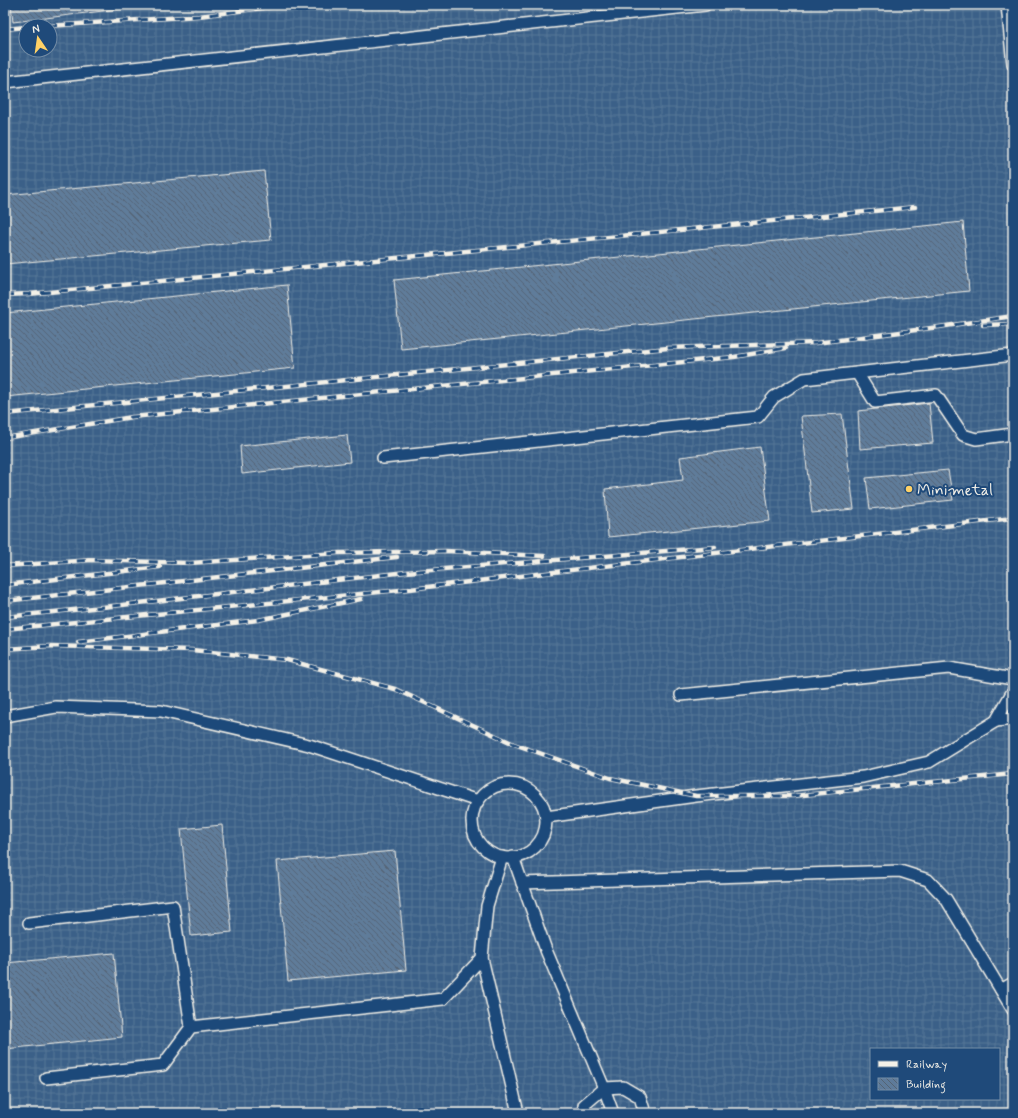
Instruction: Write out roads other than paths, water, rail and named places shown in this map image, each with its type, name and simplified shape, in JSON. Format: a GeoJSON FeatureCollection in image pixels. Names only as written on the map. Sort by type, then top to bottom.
{"type":"FeatureCollection","features":[{"type":"Feature","properties":{"kind":"lane"},"geometry":{"type":"LineString","coordinates":[[5,82],[705,5]]}},
{"type":"Feature","properties":{"kind":"lane"},"geometry":{"type":"LineString","coordinates":[[1007,5],[1013,64]]}},
{"type":"Feature","properties":{"kind":"lane"},"geometry":{"type":"LineString","coordinates":[[383,458],[758,418],[774,397],[804,379],[1013,355]]}},
{"type":"Feature","properties":{"kind":"lane"},"geometry":{"type":"LineString","coordinates":[[857,373],[875,402],[936,394],[963,435],[976,439],[1013,434]]}},
{"type":"Feature","properties":{"kind":"lane"},"geometry":{"type":"LineString","coordinates":[[681,695],[949,668],[1013,679]]}},
{"type":"Feature","properties":{"kind":"lane"},"geometry":{"type":"LineString","coordinates":[[996,721],[1013,691]]}},
{"type":"Feature","properties":{"kind":"lane"},"geometry":{"type":"LineString","coordinates":[[5,716],[56,707],[161,711],[309,745],[478,801]]}},
{"type":"Feature","properties":{"kind":"lane"},"geometry":{"type":"LineString","coordinates":[[546,817],[696,796],[863,778],[929,762],[996,721],[1013,719]]}},
{"type":"Feature","properties":{"kind":"lane"},"geometry":{"type":"LineString","coordinates":[[506,784],[518,785],[528,789],[537,796],[543,806],[546,817],[545,831],[538,844],[527,854],[513,857],[502,857],[491,853],[482,845],[475,835],[472,824],[473,812],[478,801],[486,792],[495,787],[506,784]]}},
{"type":"Feature","properties":{"kind":"lane"},"geometry":{"type":"LineString","coordinates":[[502,857],[487,906],[482,958],[518,1113]]}},
{"type":"Feature","properties":{"kind":"lane"},"geometry":{"type":"LineString","coordinates":[[513,857],[546,950],[613,1113]]}},
{"type":"Feature","properties":{"kind":"lane"},"geometry":{"type":"LineString","coordinates":[[522,883],[900,871],[928,880],[946,899],[1013,1010]]}},
{"type":"Feature","properties":{"kind":"lane"},"geometry":{"type":"LineString","coordinates":[[29,924],[173,906],[191,1026],[163,1065],[46,1078]]}},
{"type":"Feature","properties":{"kind":"lane"},"geometry":{"type":"LineString","coordinates":[[191,1026],[443,999],[482,958]]}},
{"type":"Feature","properties":{"kind":"lane"},"geometry":{"type":"LineString","coordinates":[[1001,990],[1013,983]]}},
{"type":"Feature","properties":{"kind":"lane"},"geometry":{"type":"LineString","coordinates":[[584,1113],[584,1105],[604,1088],[623,1087],[640,1097],[645,1113]]}},
{"type":"Feature","properties":{"kind":"railway"},"geometry":{"type":"LineString","coordinates":[[58,25],[199,16],[286,5]]}},
{"type":"Feature","properties":{"kind":"railway"},"geometry":{"type":"LineString","coordinates":[[5,29],[18,28]]}},
{"type":"Feature","properties":{"kind":"railway"},"geometry":{"type":"LineString","coordinates":[[5,295],[29,294],[915,207]]}},
{"type":"Feature","properties":{"kind":"railway"},"geometry":{"type":"LineString","coordinates":[[5,414],[668,348],[816,343],[1013,316]]}},
{"type":"Feature","properties":{"kind":"railway"},"geometry":{"type":"LineString","coordinates":[[983,325],[1013,324]]}},
{"type":"Feature","properties":{"kind":"railway"},"geometry":{"type":"LineString","coordinates":[[5,438],[132,417],[734,357],[786,348]]}},
{"type":"Feature","properties":{"kind":"railway"},"geometry":{"type":"LineString","coordinates":[[5,629],[410,589],[1013,518]]}},
{"type":"Feature","properties":{"kind":"railway"},"geometry":{"type":"LineString","coordinates":[[5,617],[406,572],[715,547]]}},
{"type":"Feature","properties":{"kind":"railway"},"geometry":{"type":"LineString","coordinates":[[5,566],[92,560],[190,563],[338,553],[446,551],[544,556]]}},
{"type":"Feature","properties":{"kind":"railway"},"geometry":{"type":"LineString","coordinates":[[5,601],[397,557]]}},
{"type":"Feature","properties":{"kind":"railway"},"geometry":{"type":"LineString","coordinates":[[5,585],[160,567]]}},
{"type":"Feature","properties":{"kind":"railway"},"geometry":{"type":"LineString","coordinates":[[78,642],[258,620],[361,599]]}},
{"type":"Feature","properties":{"kind":"railway"},"geometry":{"type":"LineString","coordinates":[[5,649],[50,646],[192,650],[287,660],[395,689],[514,744],[610,778],[696,796],[793,796],[1013,774]]}},
{"type":"Feature","properties":{"kind":"place","name":"Minimetal"},"geometry":{"type":"Point","coordinates":[909,489]}}]}
